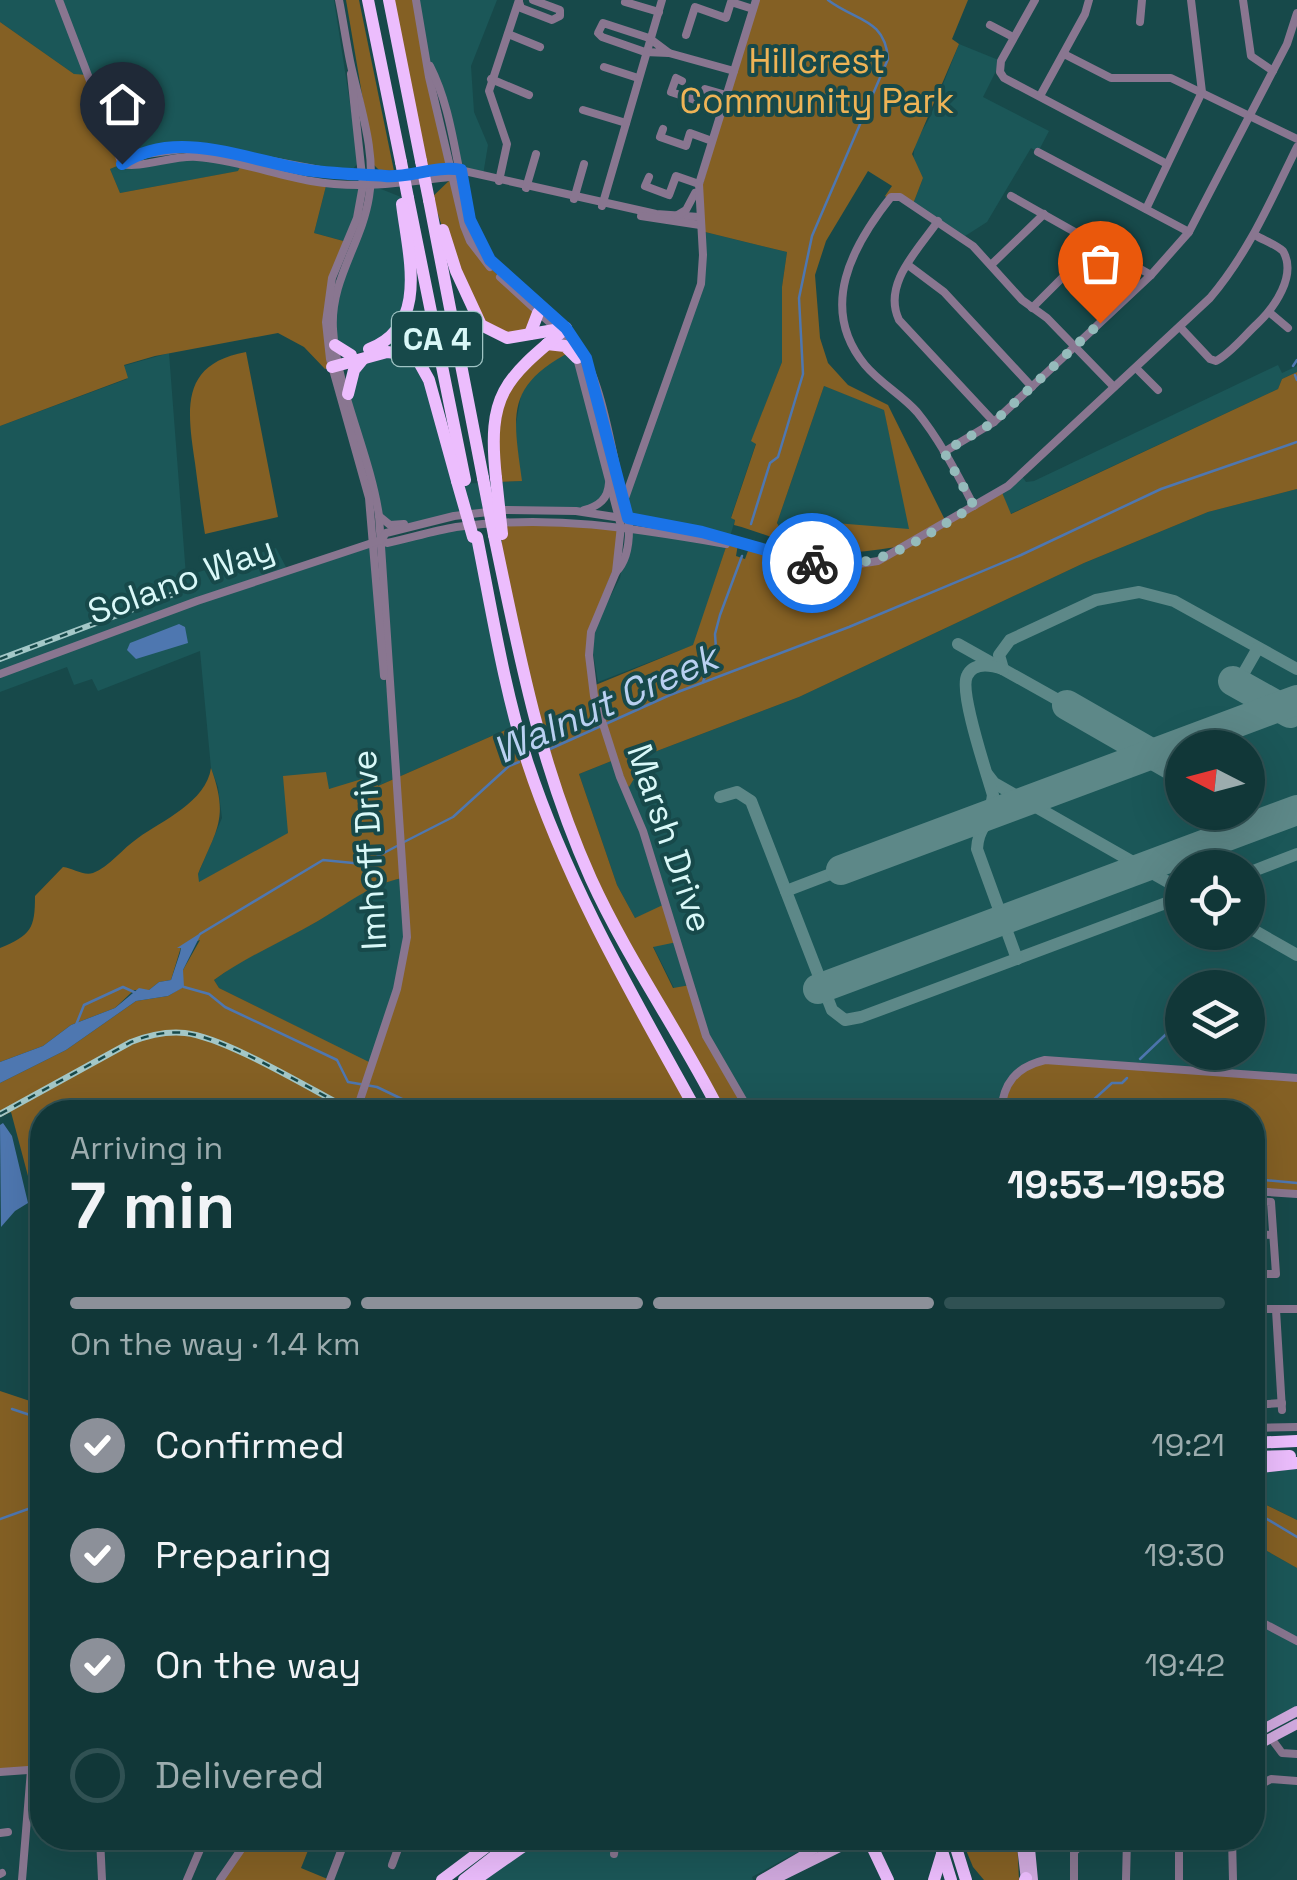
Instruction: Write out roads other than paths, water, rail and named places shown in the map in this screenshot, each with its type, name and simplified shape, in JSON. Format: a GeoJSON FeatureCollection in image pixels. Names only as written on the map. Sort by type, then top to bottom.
{"type":"FeatureCollection","features":[{"type":"Feature","properties":{"kind":"highway"},"geometry":{"type":"LineString","coordinates":[[345,361],[388,339],[399,329],[410,305],[404,197],[368,0]]}},
{"type":"Feature","properties":{"kind":"highway","name":"CA 4"},"geometry":{"type":"LineString","coordinates":[[390,0],[490,478]]}},
{"type":"Feature","properties":{"kind":"highway","name":"CA 4"},"geometry":{"type":"LineString","coordinates":[[404,197],[461,480],[514,715],[540,799],[592,922],[690,1100]]}},
{"type":"Feature","properties":{"kind":"highway"},"geometry":{"type":"LineString","coordinates":[[432,200],[477,320],[500,336],[561,330]]}},
{"type":"Feature","properties":{"kind":"highway"},"geometry":{"type":"LineString","coordinates":[[530,334],[538,313]]}},
{"type":"Feature","properties":{"kind":"highway"},"geometry":{"type":"LineString","coordinates":[[561,330],[514,372],[498,403],[490,478],[503,579],[530,709],[556,792],[608,913],[713,1100]]}},
{"type":"Feature","properties":{"kind":"highway"},"geometry":{"type":"LineString","coordinates":[[335,344],[354,370],[348,394]]}},
{"type":"Feature","properties":{"kind":"highway"},"geometry":{"type":"LineString","coordinates":[[547,344],[565,346],[578,358]]}},
{"type":"Feature","properties":{"kind":"highway"},"geometry":{"type":"LineString","coordinates":[[345,361],[394,352],[419,362],[429,380],[461,480]]}},
{"type":"Feature","properties":{"kind":"highway"},"geometry":{"type":"LineString","coordinates":[[1265,1443],[1297,1442]]}},
{"type":"Feature","properties":{"kind":"highway"},"geometry":{"type":"LineString","coordinates":[[1265,1458],[1297,1459]]}},
{"type":"Feature","properties":{"kind":"highway"},"geometry":{"type":"LineString","coordinates":[[1265,1465],[1297,1459]]}},
{"type":"Feature","properties":{"kind":"highway"},"geometry":{"type":"LineString","coordinates":[[442,1880],[482,1850]]}},
{"type":"Feature","properties":{"kind":"highway"},"geometry":{"type":"LineString","coordinates":[[464,1880],[503,1850]]}},
{"type":"Feature","properties":{"kind":"highway"},"geometry":{"type":"LineString","coordinates":[[476,1880],[518,1850]]}},
{"type":"Feature","properties":{"kind":"highway"},"geometry":{"type":"LineString","coordinates":[[865,1850],[879,1880]]}},
{"type":"Feature","properties":{"kind":"highway"},"geometry":{"type":"LineString","coordinates":[[874,1850],[888,1880]]}},
{"type":"Feature","properties":{"kind":"highway"},"geometry":{"type":"LineString","coordinates":[[957,1850],[966,1880]]}},
{"type":"Feature","properties":{"kind":"highway"},"geometry":{"type":"LineString","coordinates":[[934,1880],[943,1852]]}},
{"type":"Feature","properties":{"kind":"highway"},"geometry":{"type":"LineString","coordinates":[[943,1852],[951,1880]]}},
{"type":"Feature","properties":{"kind":"highway"},"geometry":{"type":"LineString","coordinates":[[958,1854],[977,1880]]}},
{"type":"Feature","properties":{"kind":"main road"},"geometry":{"type":"LineString","coordinates":[[1265,1729],[1297,1711]]}},
{"type":"Feature","properties":{"kind":"main road"},"geometry":{"type":"LineString","coordinates":[[1265,1741],[1297,1724]]}},
{"type":"Feature","properties":{"kind":"main road"},"geometry":{"type":"LineString","coordinates":[[761,1880],[812,1850]]}},
{"type":"Feature","properties":{"kind":"main road"},"geometry":{"type":"LineString","coordinates":[[773,1880],[834,1850]]}},
{"type":"Feature","properties":{"kind":"main road"},"geometry":{"type":"LineString","coordinates":[[1026,1850],[1028,1880]]}},
{"type":"Feature","properties":{"kind":"street"},"geometry":{"type":"LineString","coordinates":[[59,0],[122,164]]}},
{"type":"Feature","properties":{"kind":"street"},"geometry":{"type":"LineString","coordinates":[[335,344],[335,296],[364,221],[367,185],[340,0]]}},
{"type":"Feature","properties":{"kind":"street"},"geometry":{"type":"LineString","coordinates":[[416,0],[429,77],[470,220],[490,260],[586,358],[616,466],[624,522]]}},
{"type":"Feature","properties":{"kind":"street"},"geometry":{"type":"LineString","coordinates":[[520,0],[520,8],[552,20],[560,16],[556,7],[533,0]]}},
{"type":"Feature","properties":{"kind":"street"},"geometry":{"type":"LineString","coordinates":[[500,180],[507,144],[492,105],[491,79],[520,0]]}},
{"type":"Feature","properties":{"kind":"street"},"geometry":{"type":"LineString","coordinates":[[603,204],[662,0]]}},
{"type":"Feature","properties":{"kind":"street"},"geometry":{"type":"LineString","coordinates":[[1035,0],[1001,62],[1004,78],[1167,164]]}},
{"type":"Feature","properties":{"kind":"street"},"geometry":{"type":"LineString","coordinates":[[1040,96],[1089,0]]}},
{"type":"Feature","properties":{"kind":"street"},"geometry":{"type":"LineString","coordinates":[[1140,22],[1142,0]]}},
{"type":"Feature","properties":{"kind":"street"},"geometry":{"type":"LineString","coordinates":[[1146,208],[1202,92],[1191,0]]}},
{"type":"Feature","properties":{"kind":"street"},"geometry":{"type":"LineString","coordinates":[[1243,0],[1252,56],[1273,71]]}},
{"type":"Feature","properties":{"kind":"street"},"geometry":{"type":"LineString","coordinates":[[625,2],[658,12]]}},
{"type":"Feature","properties":{"kind":"street"},"geometry":{"type":"LineString","coordinates":[[673,217],[686,210],[699,184],[754,4],[731,2],[726,18],[695,7],[686,35]]}},
{"type":"Feature","properties":{"kind":"street"},"geometry":{"type":"LineString","coordinates":[[944,452],[994,422],[1151,275],[1189,232],[1251,116],[1297,13]]}},
{"type":"Feature","properties":{"kind":"street"},"geometry":{"type":"LineString","coordinates":[[670,53],[649,38],[603,23],[598,27],[602,38],[645,52],[670,53],[734,71]]}},
{"type":"Feature","properties":{"kind":"street"},"geometry":{"type":"LineString","coordinates":[[990,24],[1013,37]]}},
{"type":"Feature","properties":{"kind":"street"},"geometry":{"type":"LineString","coordinates":[[508,34],[540,46]]}},
{"type":"Feature","properties":{"kind":"street"},"geometry":{"type":"LineString","coordinates":[[1064,54],[1112,78],[1143,80],[1157,75],[1202,92],[1297,139]]}},
{"type":"Feature","properties":{"kind":"street"},"geometry":{"type":"LineString","coordinates":[[604,67],[638,78]]}},
{"type":"Feature","properties":{"kind":"street"},"geometry":{"type":"LineString","coordinates":[[682,80],[676,78],[672,92],[701,102],[705,88],[726,95]]}},
{"type":"Feature","properties":{"kind":"street"},"geometry":{"type":"LineString","coordinates":[[491,79],[529,95]]}},
{"type":"Feature","properties":{"kind":"street"},"geometry":{"type":"LineString","coordinates":[[583,110],[626,123]]}},
{"type":"Feature","properties":{"kind":"street"},"geometry":{"type":"LineString","coordinates":[[663,129],[660,137],[686,146],[690,133],[712,141]]}},
{"type":"Feature","properties":{"kind":"street"},"geometry":{"type":"LineString","coordinates":[[122,164],[146,154],[198,147],[319,172],[398,176],[456,173],[699,221]]}},
{"type":"Feature","properties":{"kind":"street","name":"Solano Way"},"geometry":{"type":"LineString","coordinates":[[0,674],[196,601],[377,541],[386,534],[438,520],[505,510],[576,511],[702,532],[810,563],[866,564],[901,550],[1008,486],[1180,327],[1235,269],[1297,147]]}},
{"type":"Feature","properties":{"kind":"street"},"geometry":{"type":"LineString","coordinates":[[1038,152],[1189,232]]}},
{"type":"Feature","properties":{"kind":"street"},"geometry":{"type":"LineString","coordinates":[[527,186],[536,154]]}},
{"type":"Feature","properties":{"kind":"street"},"geometry":{"type":"LineString","coordinates":[[122,164],[132,167],[164,158],[204,158],[314,182],[367,185],[401,185],[456,173]]}},
{"type":"Feature","properties":{"kind":"street"},"geometry":{"type":"LineString","coordinates":[[574,197],[584,164]]}},
{"type":"Feature","properties":{"kind":"street"},"geometry":{"type":"LineString","coordinates":[[456,173],[470,240],[493,271],[561,330],[578,358],[624,522]]}},
{"type":"Feature","properties":{"kind":"street"},"geometry":{"type":"LineString","coordinates":[[649,177],[646,186],[670,195],[676,176],[699,184]]}},
{"type":"Feature","properties":{"kind":"street"},"geometry":{"type":"LineString","coordinates":[[624,501],[700,284],[703,247],[699,184]]}},
{"type":"Feature","properties":{"kind":"street"},"geometry":{"type":"LineString","coordinates":[[367,185],[327,298],[327,347],[345,361],[377,541]]}},
{"type":"Feature","properties":{"kind":"street"},"geometry":{"type":"LineString","coordinates":[[974,506],[916,412],[867,368],[852,346],[842,287],[847,266],[894,196],[938,220],[973,246],[1114,388]]}},
{"type":"Feature","properties":{"kind":"street"},"geometry":{"type":"LineString","coordinates":[[1011,196],[1151,275]]}},
{"type":"Feature","properties":{"kind":"street"},"geometry":{"type":"LineString","coordinates":[[603,204],[655,220],[699,221]]}},
{"type":"Feature","properties":{"kind":"street"},"geometry":{"type":"LineString","coordinates":[[991,265],[1044,214]]}},
{"type":"Feature","properties":{"kind":"street"},"geometry":{"type":"LineString","coordinates":[[938,220],[908,265],[893,294],[893,307],[899,320],[994,422]]}},
{"type":"Feature","properties":{"kind":"street"},"geometry":{"type":"LineString","coordinates":[[1180,327],[1216,361],[1270,312],[1290,287],[1292,266],[1282,250],[1255,235]]}},
{"type":"Feature","properties":{"kind":"street"},"geometry":{"type":"LineString","coordinates":[[1032,308],[1096,244]]}},
{"type":"Feature","properties":{"kind":"street"},"geometry":{"type":"LineString","coordinates":[[908,265],[930,278],[1032,386]]}},
{"type":"Feature","properties":{"kind":"street"},"geometry":{"type":"LineString","coordinates":[[1270,312],[1288,328]]}},
{"type":"Feature","properties":{"kind":"street"},"geometry":{"type":"LineString","coordinates":[[345,361],[348,394],[368,459],[379,516],[377,541]]}},
{"type":"Feature","properties":{"kind":"street"},"geometry":{"type":"LineString","coordinates":[[1136,368],[1158,390]]}},
{"type":"Feature","properties":{"kind":"street"},"geometry":{"type":"LineString","coordinates":[[616,466],[628,468],[639,458]]}},
{"type":"Feature","properties":{"kind":"street"},"geometry":{"type":"LineString","coordinates":[[576,511],[601,503],[608,493],[610,479]]}},
{"type":"Feature","properties":{"kind":"street"},"geometry":{"type":"LineString","coordinates":[[379,516],[398,526],[438,520]]}},
{"type":"Feature","properties":{"kind":"street","name":"Solano Way"},"geometry":{"type":"LineString","coordinates":[[377,541],[388,543],[448,528],[517,521],[624,522]]}},
{"type":"Feature","properties":{"kind":"street","name":"Marsh Drive"},"geometry":{"type":"LineString","coordinates":[[624,522],[616,572],[591,632],[589,655],[594,696],[620,777],[639,820],[706,1036],[743,1100]]}},
{"type":"Feature","properties":{"kind":"street","name":"Imhoff Drive"},"geometry":{"type":"LineString","coordinates":[[360,1100],[403,963],[407,936],[389,698],[382,668],[377,541]]}},
{"type":"Feature","properties":{"kind":"street"},"geometry":{"type":"LineString","coordinates":[[1002,1100],[1016,1072],[1045,1060],[1297,1078]]}},
{"type":"Feature","properties":{"kind":"street"},"geometry":{"type":"LineString","coordinates":[[1265,1192],[1297,1194]]}},
{"type":"Feature","properties":{"kind":"street"},"geometry":{"type":"LineString","coordinates":[[1265,1202],[1271,1202],[1276,1274],[1265,1274]]}},
{"type":"Feature","properties":{"kind":"street"},"geometry":{"type":"LineString","coordinates":[[1265,1235],[1273,1235]]}},
{"type":"Feature","properties":{"kind":"street"},"geometry":{"type":"LineString","coordinates":[[1265,1310],[1297,1308]]}},
{"type":"Feature","properties":{"kind":"street"},"geometry":{"type":"LineString","coordinates":[[1265,1405],[1282,1406],[1276,1310]]}},
{"type":"Feature","properties":{"kind":"street"},"geometry":{"type":"LineString","coordinates":[[1265,1427],[1297,1426]]}},
{"type":"Feature","properties":{"kind":"street"},"geometry":{"type":"LineString","coordinates":[[1265,1624],[1297,1641]]}},
{"type":"Feature","properties":{"kind":"street"},"geometry":{"type":"LineString","coordinates":[[1271,1738],[1282,1753],[1297,1754]]}},
{"type":"Feature","properties":{"kind":"street"},"geometry":{"type":"LineString","coordinates":[[0,1772],[30,1770]]}},
{"type":"Feature","properties":{"kind":"street"},"geometry":{"type":"LineString","coordinates":[[1265,1782],[1272,1779],[1297,1781]]}},
{"type":"Feature","properties":{"kind":"street"},"geometry":{"type":"LineString","coordinates":[[22,1880],[30,1792]]}},
{"type":"Feature","properties":{"kind":"street"},"geometry":{"type":"LineString","coordinates":[[101,1850],[102,1880]]}},
{"type":"Feature","properties":{"kind":"street"},"geometry":{"type":"LineString","coordinates":[[187,1880],[200,1850]]}},
{"type":"Feature","properties":{"kind":"street"},"geometry":{"type":"LineString","coordinates":[[220,1880],[241,1850]]}},
{"type":"Feature","properties":{"kind":"street"},"geometry":{"type":"LineString","coordinates":[[330,1880],[341,1850]]}},
{"type":"Feature","properties":{"kind":"street"},"geometry":{"type":"LineString","coordinates":[[392,1865],[398,1850]]}},
{"type":"Feature","properties":{"kind":"street"},"geometry":{"type":"LineString","coordinates":[[614,1850],[614,1854]]}},
{"type":"Feature","properties":{"kind":"street"},"geometry":{"type":"LineString","coordinates":[[1074,1880],[1076,1850]]}},
{"type":"Feature","properties":{"kind":"street"},"geometry":{"type":"LineString","coordinates":[[1126,1880],[1129,1850]]}},
{"type":"Feature","properties":{"kind":"street"},"geometry":{"type":"LineString","coordinates":[[1179,1850],[1179,1880]]}},
{"type":"Feature","properties":{"kind":"street"},"geometry":{"type":"LineString","coordinates":[[1232,1850],[1233,1880]]}},
{"type":"Feature","properties":{"kind":"water"},"geometry":{"type":"Polygon","coordinates":[[[179,624],[185,627],[188,643],[136,659],[127,650],[130,643],[179,624]]]}},
{"type":"Feature","properties":{"kind":"water"},"geometry":{"type":"Polygon","coordinates":[[[202,932],[183,970],[184,987],[168,996],[136,1001],[66,1050],[0,1083],[0,1062],[43,1046],[71,1025],[115,1008],[139,988],[149,990],[159,982],[171,980],[181,948],[177,948],[202,932]]]}},
{"type":"Feature","properties":{"kind":"water"},"geometry":{"type":"Polygon","coordinates":[[[3,1123],[12,1136],[28,1203],[1,1227],[0,1125],[3,1123]]]}},
{"type":"Feature","properties":{"kind":"waterway"},"geometry":{"type":"LineString","coordinates":[[751,524],[770,463],[778,457],[803,374],[799,298],[812,236],[888,59],[886,46],[875,28],[828,0]]}},
{"type":"Feature","properties":{"kind":"waterway"},"geometry":{"type":"LineString","coordinates":[[1293,366],[1297,360]]}},
{"type":"Feature","properties":{"kind":"waterway"},"geometry":{"type":"LineString","coordinates":[[1295,375],[1297,380]]}},
{"type":"Feature","properties":{"kind":"waterway","name":"Walnut Creek"},"geometry":{"type":"LineString","coordinates":[[550,749],[670,695],[849,627],[1021,555],[1161,489],[1297,442]]}},
{"type":"Feature","properties":{"kind":"waterway"},"geometry":{"type":"LineString","coordinates":[[703,682],[716,649],[720,615],[742,556]]}},
{"type":"Feature","properties":{"kind":"waterway","name":"Walnut Creek"},"geometry":{"type":"LineString","coordinates":[[404,842],[453,817],[509,766],[519,762]]}},
{"type":"Feature","properties":{"kind":"waterway","name":"Walnut Creek"},"geometry":{"type":"LineString","coordinates":[[200,934],[323,860],[363,864],[397,846]]}},
{"type":"Feature","properties":{"kind":"waterway","name":"Walnut Creek"},"geometry":{"type":"LineString","coordinates":[[76,1025],[84,1005],[123,987],[134,992]]}},
{"type":"Feature","properties":{"kind":"waterway"},"geometry":{"type":"LineString","coordinates":[[184,987],[209,994],[225,1007],[337,1060],[348,1082],[377,1087],[404,1100]]}},
{"type":"Feature","properties":{"kind":"waterway"},"geometry":{"type":"LineString","coordinates":[[1140,1059],[1165,1035]]}},
{"type":"Feature","properties":{"kind":"waterway"},"geometry":{"type":"LineString","coordinates":[[1093,1100],[1112,1083],[1122,1083],[1127,1078]]}},
{"type":"Feature","properties":{"kind":"waterway"},"geometry":{"type":"LineString","coordinates":[[1265,1180],[1297,1183]]}},
{"type":"Feature","properties":{"kind":"waterway"},"geometry":{"type":"LineString","coordinates":[[12,1409],[30,1415]]}},
{"type":"Feature","properties":{"kind":"waterway"},"geometry":{"type":"LineString","coordinates":[[0,1519],[30,1508]]}},
{"type":"Feature","properties":{"kind":"waterway"},"geometry":{"type":"LineString","coordinates":[[1265,1518],[1297,1537]]}},
{"type":"Feature","properties":{"kind":"railway"},"geometry":{"type":"LineString","coordinates":[[0,659],[179,592]]}},
{"type":"Feature","properties":{"kind":"railway"},"geometry":{"type":"LineString","coordinates":[[0,1114],[131,1042],[178,1033],[224,1044],[332,1100]]}},
{"type":"Feature","properties":{"kind":"park label","name":"Hillcrest Community Park"},"geometry":{"type":"Point","coordinates":[817,81]}}]}
